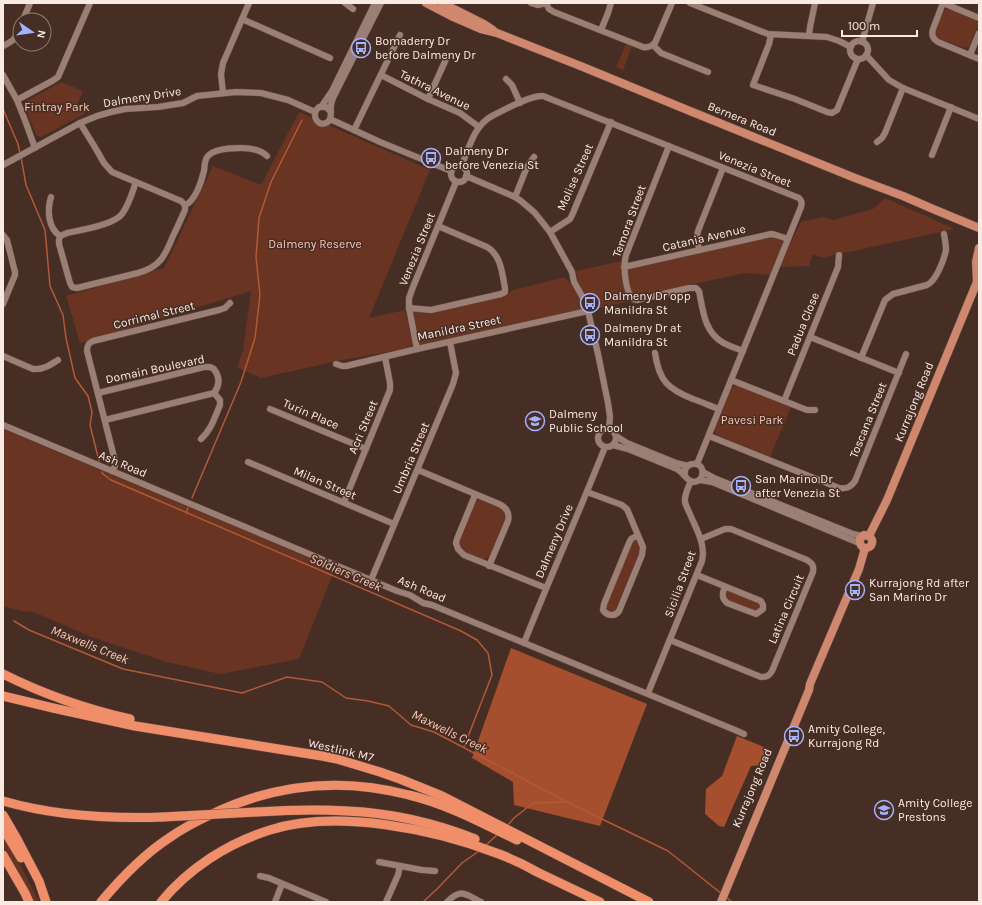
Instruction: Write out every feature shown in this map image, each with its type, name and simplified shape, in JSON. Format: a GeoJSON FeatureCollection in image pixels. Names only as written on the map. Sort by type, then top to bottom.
{"type":"FeatureCollection","features":[{"type":"Feature","properties":{"kind":"highway"},"geometry":{"type":"LineString","coordinates":[[3,674],[39,690],[91,709],[134,720],[252,745]]}},
{"type":"Feature","properties":{"kind":"highway","name":"Westlink M7"},"geometry":{"type":"LineString","coordinates":[[3,696],[135,726],[337,759],[400,779],[442,796],[486,821]]}},
{"type":"Feature","properties":{"kind":"highway"},"geometry":{"type":"LineString","coordinates":[[102,902],[135,866],[161,844],[194,823],[235,804],[260,796],[290,789],[320,785],[375,788],[391,791],[432,802],[486,821],[645,902]]}},
{"type":"Feature","properties":{"kind":"highway"},"geometry":{"type":"LineString","coordinates":[[3,801],[58,813],[101,817],[140,818],[317,810],[347,811],[394,816],[444,828],[501,852],[606,902]]}},
{"type":"Feature","properties":{"kind":"highway"},"geometry":{"type":"LineString","coordinates":[[3,814],[39,880],[46,902]]}},
{"type":"Feature","properties":{"kind":"highway"},"geometry":{"type":"LineString","coordinates":[[161,902],[186,877],[203,863],[219,853],[245,839],[271,830],[296,824],[317,822],[368,823],[468,839]]}},
{"type":"Feature","properties":{"kind":"highway"},"geometry":{"type":"LineString","coordinates":[[3,828],[46,902]]}},
{"type":"Feature","properties":{"kind":"highway"},"geometry":{"type":"LineString","coordinates":[[526,842],[649,902]]}},
{"type":"Feature","properties":{"kind":"highway"},"geometry":{"type":"LineString","coordinates":[[501,852],[600,902]]}},
{"type":"Feature","properties":{"kind":"highway"},"geometry":{"type":"LineString","coordinates":[[3,855],[29,902]]}},
{"type":"Feature","properties":{"kind":"main road","name":"Bernera Road"},"geometry":{"type":"LineString","coordinates":[[426,3],[475,27],[497,33],[975,226]]}},
{"type":"Feature","properties":{"kind":"main road","name":"Bernera Road"},"geometry":{"type":"LineString","coordinates":[[442,3],[484,24],[497,33]]}},
{"type":"Feature","properties":{"kind":"main road"},"geometry":{"type":"LineString","coordinates":[[975,226],[979,233]]}},
{"type":"Feature","properties":{"kind":"main road"},"geometry":{"type":"LineString","coordinates":[[978,280],[976,262],[979,248]]}},
{"type":"Feature","properties":{"kind":"main road","name":"Kurrajong Road"},"geometry":{"type":"LineString","coordinates":[[721,902],[734,867],[859,569],[864,541],[887,500],[978,280]]}},
{"type":"Feature","properties":{"kind":"main road","name":"Kurrajong Road"},"geometry":{"type":"LineString","coordinates":[[717,902],[734,867]]}},
{"type":"Feature","properties":{"kind":"street"},"geometry":{"type":"LineString","coordinates":[[17,100],[52,81],[58,76],[90,3]]}},
{"type":"Feature","properties":{"kind":"street"},"geometry":{"type":"LineString","coordinates":[[223,93],[222,67],[224,59],[249,3]]}},
{"type":"Feature","properties":{"kind":"street"},"geometry":{"type":"LineString","coordinates":[[344,3],[352,9]]}},
{"type":"Feature","properties":{"kind":"street"},"geometry":{"type":"LineString","coordinates":[[376,3],[332,91],[321,107],[315,112],[315,119],[319,122],[326,123],[330,115],[334,95],[381,3]]}},
{"type":"Feature","properties":{"kind":"street"},"geometry":{"type":"LineString","coordinates":[[531,3],[538,5],[546,3],[549,9],[554,12],[649,48],[653,45],[657,38],[672,3]]}},
{"type":"Feature","properties":{"kind":"street"},"geometry":{"type":"LineString","coordinates":[[601,30],[611,3]]}},
{"type":"Feature","properties":{"kind":"street"},"geometry":{"type":"LineString","coordinates":[[690,3],[771,35],[809,35],[830,38],[851,47]]}},
{"type":"Feature","properties":{"kind":"street"},"geometry":{"type":"LineString","coordinates":[[809,35],[815,3]]}},
{"type":"Feature","properties":{"kind":"street"},"geometry":{"type":"LineString","coordinates":[[862,42],[873,3]]}},
{"type":"Feature","properties":{"kind":"street"},"geometry":{"type":"LineString","coordinates":[[979,18],[963,8],[943,3],[932,34],[933,38],[938,42],[979,59]]}},
{"type":"Feature","properties":{"kind":"street"},"geometry":{"type":"LineString","coordinates":[[242,19],[330,58]]}},
{"type":"Feature","properties":{"kind":"street"},"geometry":{"type":"LineString","coordinates":[[970,55],[979,33]]}},
{"type":"Feature","properties":{"kind":"street"},"geometry":{"type":"LineString","coordinates":[[354,130],[400,35]]}},
{"type":"Feature","properties":{"kind":"street"},"geometry":{"type":"LineString","coordinates":[[771,35],[753,85],[827,112],[833,112],[836,110],[858,59]]}},
{"type":"Feature","properties":{"kind":"street"},"geometry":{"type":"LineString","coordinates":[[3,46],[12,42]]}},
{"type":"Feature","properties":{"kind":"street"},"geometry":{"type":"LineString","coordinates":[[862,42],[868,49],[866,55],[863,58],[858,59],[854,58],[851,53],[851,47],[855,43],[862,42]]}},
{"type":"Feature","properties":{"kind":"street"},"geometry":{"type":"LineString","coordinates":[[653,45],[661,53],[708,72]]}},
{"type":"Feature","properties":{"kind":"street"},"geometry":{"type":"LineString","coordinates":[[866,55],[886,77],[903,88],[979,119]]}},
{"type":"Feature","properties":{"kind":"street"},"geometry":{"type":"LineString","coordinates":[[428,99],[447,57]]}},
{"type":"Feature","properties":{"kind":"street"},"geometry":{"type":"LineString","coordinates":[[3,75],[17,100],[35,148]]}},
{"type":"Feature","properties":{"kind":"street","name":"Tathra Avenue"},"geometry":{"type":"LineString","coordinates":[[381,76],[460,113],[479,126]]}},
{"type":"Feature","properties":{"kind":"street"},"geometry":{"type":"LineString","coordinates":[[506,79],[514,88],[520,103]]}},
{"type":"Feature","properties":{"kind":"street"},"geometry":{"type":"LineString","coordinates":[[877,142],[885,133],[903,88]]}},
{"type":"Feature","properties":{"kind":"street","name":"Dalmeny Drive"},"geometry":{"type":"LineString","coordinates":[[3,165],[80,123],[97,116],[125,109],[158,107],[183,102],[198,96],[245,91],[268,94],[288,100],[315,112]]}},
{"type":"Feature","properties":{"kind":"street","name":"Venezia Street"},"geometry":{"type":"LineString","coordinates":[[479,126],[492,116],[534,96],[543,96],[801,200],[801,207],[697,464]]}},
{"type":"Feature","properties":{"kind":"street"},"geometry":{"type":"LineString","coordinates":[[321,107],[328,108],[330,115],[354,130],[451,171]]}},
{"type":"Feature","properties":{"kind":"street"},"geometry":{"type":"LineString","coordinates":[[932,155],[951,108]]}},
{"type":"Feature","properties":{"kind":"street","name":"Molise Street"},"geometry":{"type":"LineString","coordinates":[[550,232],[570,219],[574,213],[610,122]]}},
{"type":"Feature","properties":{"kind":"street"},"geometry":{"type":"LineString","coordinates":[[80,123],[106,167],[112,172],[181,201],[185,205]]}},
{"type":"Feature","properties":{"kind":"street"},"geometry":{"type":"LineString","coordinates":[[462,167],[479,126]]}},
{"type":"Feature","properties":{"kind":"street","name":"Temora Street"},"geometry":{"type":"LineString","coordinates":[[669,146],[627,251],[624,267],[630,297],[637,300],[689,288],[698,289],[705,321],[711,331],[721,341],[743,351]]}},
{"type":"Feature","properties":{"kind":"street"},"geometry":{"type":"LineString","coordinates":[[60,236],[59,244],[72,287],[77,288],[145,271],[158,263],[165,254],[183,214],[185,205],[188,204],[193,198],[202,179],[207,157],[212,153],[226,149],[247,148],[259,150],[267,156]]}},
{"type":"Feature","properties":{"kind":"street"},"geometry":{"type":"LineString","coordinates":[[515,197],[527,167],[534,157]]}},
{"type":"Feature","properties":{"kind":"street"},"geometry":{"type":"LineString","coordinates":[[456,167],[462,167],[466,170],[466,176],[463,181],[456,182],[451,178],[451,171],[456,167]]}},
{"type":"Feature","properties":{"kind":"street"},"geometry":{"type":"LineString","coordinates":[[699,250],[697,236],[698,231],[723,168]]}},
{"type":"Feature","properties":{"kind":"street"},"geometry":{"type":"LineString","coordinates":[[466,176],[515,197],[535,213],[550,232],[572,272],[576,285],[588,311],[607,396],[610,417],[609,429]]}},
{"type":"Feature","properties":{"kind":"street"},"geometry":{"type":"LineString","coordinates":[[60,236],[118,219],[125,209],[136,182]]}},
{"type":"Feature","properties":{"kind":"street","name":"Venezia Street"},"geometry":{"type":"LineString","coordinates":[[417,349],[409,308],[409,298],[456,182]]}},
{"type":"Feature","properties":{"kind":"street"},"geometry":{"type":"LineString","coordinates":[[51,197],[48,210],[54,231],[60,236]]}},
{"type":"Feature","properties":{"kind":"street"},"geometry":{"type":"LineString","coordinates":[[409,308],[434,310],[504,292],[505,288],[499,261],[492,250],[438,226]]}},
{"type":"Feature","properties":{"kind":"street","name":"Catania Avenue"},"geometry":{"type":"LineString","coordinates":[[624,267],[771,234],[788,239]]}},
{"type":"Feature","properties":{"kind":"street"},"geometry":{"type":"LineString","coordinates":[[861,358],[885,300],[894,294],[927,285],[934,279],[945,254],[946,243],[944,234]]}},
{"type":"Feature","properties":{"kind":"street"},"geometry":{"type":"LineString","coordinates":[[3,235],[7,240],[15,272],[15,275],[5,294],[3,304]]}},
{"type":"Feature","properties":{"kind":"street","name":"Padua Close"},"geometry":{"type":"LineString","coordinates":[[784,401],[838,267],[839,255]]}},
{"type":"Feature","properties":{"kind":"street","name":"Corrimal Street"},"geometry":{"type":"LineString","coordinates":[[98,393],[87,345],[93,341],[219,310],[225,308],[230,303]]}},
{"type":"Feature","properties":{"kind":"street","name":"Manildra Street"},"geometry":{"type":"LineString","coordinates":[[336,364],[346,366],[588,311]]}},
{"type":"Feature","properties":{"kind":"street"},"geometry":{"type":"LineString","coordinates":[[810,337],[899,373]]}},
{"type":"Feature","properties":{"kind":"street","name":"Umbria Street"},"geometry":{"type":"LineString","coordinates":[[371,580],[456,377],[450,342]]}},
{"type":"Feature","properties":{"kind":"street"},"geometry":{"type":"LineString","coordinates":[[655,354],[660,374],[665,382],[673,389],[681,394],[719,409]]}},
{"type":"Feature","properties":{"kind":"street","name":"Toscana Street"},"geometry":{"type":"LineString","coordinates":[[709,436],[839,488],[846,489],[855,481],[906,354]]}},
{"type":"Feature","properties":{"kind":"street"},"geometry":{"type":"LineString","coordinates":[[3,356],[33,369],[48,367],[58,360]]}},
{"type":"Feature","properties":{"kind":"street","name":"Acri Street"},"geometry":{"type":"LineString","coordinates":[[344,502],[390,390],[385,357]]}},
{"type":"Feature","properties":{"kind":"street","name":"Domain Boulevard"},"geometry":{"type":"LineString","coordinates":[[98,393],[207,367],[214,369],[217,373],[219,383],[214,393],[220,400],[220,405],[210,430],[201,439]]}},
{"type":"Feature","properties":{"kind":"street"},"geometry":{"type":"LineString","coordinates":[[731,380],[807,410],[816,410]]}},
{"type":"Feature","properties":{"kind":"street"},"geometry":{"type":"LineString","coordinates":[[98,393],[115,461],[112,471]]}},
{"type":"Feature","properties":{"kind":"street"},"geometry":{"type":"LineString","coordinates":[[105,420],[214,393]]}},
{"type":"Feature","properties":{"kind":"street","name":"Turin Place"},"geometry":{"type":"LineString","coordinates":[[270,409],[366,449]]}},
{"type":"Feature","properties":{"kind":"street","name":"Ash Road"},"geometry":{"type":"LineString","coordinates":[[3,426],[397,591],[410,595],[423,603],[432,605],[648,693],[744,734]]}},
{"type":"Feature","properties":{"kind":"street"},"geometry":{"type":"LineString","coordinates":[[609,429],[614,432],[616,436],[627,443],[676,463],[688,466],[697,464],[702,468],[703,472],[714,478],[853,534],[864,541],[712,482],[700,480],[695,482],[690,481],[680,470],[673,467],[628,449],[613,445],[606,447],[599,442],[599,436],[604,430],[609,429]]}},
{"type":"Feature","properties":{"kind":"street"},"geometry":{"type":"LineString","coordinates":[[613,445],[616,441],[616,436]]}},
{"type":"Feature","properties":{"kind":"street","name":"Dalmeny Drive"},"geometry":{"type":"LineString","coordinates":[[524,643],[606,447]]}},
{"type":"Feature","properties":{"kind":"street","name":"Milan Street"},"geometry":{"type":"LineString","coordinates":[[248,462],[394,524]]}},
{"type":"Feature","properties":{"kind":"street"},"geometry":{"type":"LineString","coordinates":[[685,476],[685,470],[688,466]]}},
{"type":"Feature","properties":{"kind":"street"},"geometry":{"type":"LineString","coordinates":[[418,470],[503,506],[507,510],[509,515],[508,521],[489,566]]}},
{"type":"Feature","properties":{"kind":"street"},"geometry":{"type":"LineString","coordinates":[[700,480],[703,472]]}},
{"type":"Feature","properties":{"kind":"street","name":"Sicilia Street"},"geometry":{"type":"LineString","coordinates":[[648,693],[697,575],[703,556],[704,549],[701,539],[685,502],[690,481]]}},
{"type":"Feature","properties":{"kind":"street"},"geometry":{"type":"LineString","coordinates":[[587,492],[622,505],[627,509],[638,535],[643,547],[642,555],[619,611],[617,614],[612,616],[603,610],[604,604],[629,542],[638,535]]}},
{"type":"Feature","properties":{"kind":"street"},"geometry":{"type":"LineString","coordinates":[[475,495],[457,539],[456,543],[460,552],[489,566],[546,588]]}},
{"type":"Feature","properties":{"kind":"street","name":"Latina Circuit"},"geometry":{"type":"LineString","coordinates":[[670,640],[761,677],[769,676],[813,572],[814,568],[812,563],[807,560],[731,529],[725,529],[701,539]]}},
{"type":"Feature","properties":{"kind":"street"},"geometry":{"type":"LineString","coordinates":[[697,575],[761,601],[763,609],[756,614],[727,603],[722,597],[725,587]]}},
{"type":"Feature","properties":{"kind":"street"},"geometry":{"type":"LineString","coordinates":[[378,862],[435,871]]}},
{"type":"Feature","properties":{"kind":"street"},"geometry":{"type":"LineString","coordinates":[[386,902],[398,875],[400,866]]}},
{"type":"Feature","properties":{"kind":"street"},"geometry":{"type":"LineString","coordinates":[[260,876],[269,878],[326,902]]}},
{"type":"Feature","properties":{"kind":"street"},"geometry":{"type":"LineString","coordinates":[[275,902],[282,884]]}},
{"type":"Feature","properties":{"kind":"street"},"geometry":{"type":"LineString","coordinates":[[447,902],[459,893],[481,902]]}},
{"type":"Feature","properties":{"kind":"green space"},"geometry":{"type":"Polygon","coordinates":[[[949,8],[975,19],[979,24],[969,47],[964,48],[936,37],[934,32],[943,11],[949,8]]]}},
{"type":"Feature","properties":{"kind":"green space"},"geometry":{"type":"Polygon","coordinates":[[[626,44],[632,46],[623,70],[616,67],[626,44]]]}},
{"type":"Feature","properties":{"kind":"green space","name":"Fintray Park"},"geometry":{"type":"Polygon","coordinates":[[[61,82],[83,91],[76,108],[86,113],[41,137],[36,135],[25,107],[27,101],[61,82]]]}},
{"type":"Feature","properties":{"kind":"green space","name":"Dalmeny Reserve"},"geometry":{"type":"Polygon","coordinates":[[[299,112],[430,170],[369,318],[405,310],[413,344],[410,348],[342,360],[261,378],[237,367],[243,351],[251,291],[80,343],[66,296],[164,268],[213,166],[261,185],[299,112]]]}},
{"type":"Feature","properties":{"kind":"green space"},"geometry":{"type":"Polygon","coordinates":[[[885,198],[955,229],[825,257],[820,257],[813,254],[809,266],[779,267],[801,222],[824,217],[833,220],[873,209],[885,198]]]}},
{"type":"Feature","properties":{"kind":"green space"},"geometry":{"type":"Polygon","coordinates":[[[771,237],[784,242],[771,275],[745,273],[634,297],[631,294],[626,268],[771,237]]]}},
{"type":"Feature","properties":{"kind":"green space"},"geometry":{"type":"Polygon","coordinates":[[[622,261],[628,297],[631,301],[590,310],[578,282],[576,271],[622,261]]]}},
{"type":"Feature","properties":{"kind":"green space"},"geometry":{"type":"Polygon","coordinates":[[[565,277],[581,300],[584,309],[418,345],[412,312],[428,312],[507,294],[513,290],[565,277]]]}},
{"type":"Feature","properties":{"kind":"green space","name":"Pavesi Park"},"geometry":{"type":"Polygon","coordinates":[[[737,385],[791,407],[770,457],[717,435],[714,430],[731,388],[737,385]]]}},
{"type":"Feature","properties":{"kind":"green space"},"geometry":{"type":"Polygon","coordinates":[[[3,429],[335,569],[299,659],[220,674],[167,662],[91,637],[34,612],[21,611],[3,606],[3,429]]]}},
{"type":"Feature","properties":{"kind":"green space"},"geometry":{"type":"Polygon","coordinates":[[[479,499],[499,506],[505,513],[505,520],[491,555],[485,559],[466,553],[460,548],[459,544],[461,532],[467,518],[475,501],[479,499]]]}},
{"type":"Feature","properties":{"kind":"green space"},"geometry":{"type":"Polygon","coordinates":[[[635,540],[639,544],[640,550],[616,609],[612,612],[606,608],[606,605],[632,542],[635,540]]]}},
{"type":"Feature","properties":{"kind":"green space"},"geometry":{"type":"Polygon","coordinates":[[[727,591],[731,591],[759,603],[759,608],[756,611],[727,600],[725,594],[727,591]]]}},
{"type":"Feature","properties":{"kind":"green space"},"geometry":{"type":"Polygon","coordinates":[[[3,837],[16,857],[39,902],[33,902],[3,847],[3,837]]]}},
{"type":"Feature","properties":{"kind":"shaded area"},"geometry":{"type":"Polygon","coordinates":[[[511,648],[647,704],[600,826],[514,805],[513,782],[472,758],[511,648]]]}},
{"type":"Feature","properties":{"kind":"shaded area"},"geometry":{"type":"Polygon","coordinates":[[[737,736],[769,749],[763,765],[751,766],[724,827],[719,826],[705,814],[706,789],[722,776],[737,736]]]}},
{"type":"Feature","properties":{"kind":"waterway","name":"Soldiers Creek"},"geometry":{"type":"LineString","coordinates":[[3,109],[18,144],[20,153]]}},
{"type":"Feature","properties":{"kind":"waterway"},"geometry":{"type":"LineString","coordinates":[[192,498],[241,382],[255,338],[260,295],[256,257],[259,218],[271,182],[302,120]]}},
{"type":"Feature","properties":{"kind":"waterway","name":"Soldiers Creek"},"geometry":{"type":"LineString","coordinates":[[21,157],[26,185],[45,230],[50,286],[63,315],[66,338],[75,378],[88,396],[92,412],[90,425],[99,461]]}},
{"type":"Feature","properties":{"kind":"waterway","name":"Soldiers Creek"},"geometry":{"type":"LineString","coordinates":[[102,472],[111,480],[461,631],[477,640],[488,653],[492,675],[464,747]]}},
{"type":"Feature","properties":{"kind":"waterway","name":"Soldiers Creek"},"geometry":{"type":"LineString","coordinates":[[186,513],[188,508]]}},
{"type":"Feature","properties":{"kind":"waterway","name":"Maxwells Creek"},"geometry":{"type":"LineString","coordinates":[[14,621],[29,630],[123,669],[242,693],[287,677],[322,682],[346,698],[389,706],[411,725],[434,732],[575,806],[668,851],[722,894]]}},
{"type":"Feature","properties":{"kind":"waterway"},"geometry":{"type":"LineString","coordinates":[[507,826],[514,818],[533,803],[566,802]]}},
{"type":"Feature","properties":{"kind":"waterway"},"geometry":{"type":"LineString","coordinates":[[485,846],[498,834]]}},
{"type":"Feature","properties":{"kind":"waterway"},"geometry":{"type":"LineString","coordinates":[[423,902],[462,863],[479,851]]}},
{"type":"Feature","properties":{"kind":"waterway","name":"Maxwells Creek"},"geometry":{"type":"LineString","coordinates":[[726,897],[732,902]]}},
{"type":"Feature","properties":{"kind":"place","name":"Bomaderry Dr before Dalmeny Dr"},"geometry":{"type":"Point","coordinates":[361,48]}},
{"type":"Feature","properties":{"kind":"place","name":"Dalmeny Dr before Venezia St"},"geometry":{"type":"Point","coordinates":[431,158]}},
{"type":"Feature","properties":{"kind":"place","name":"Dalmeny Dr opp Manildra St"},"geometry":{"type":"Point","coordinates":[590,303]}},
{"type":"Feature","properties":{"kind":"place","name":"Dalmeny Dr at Manildra St"},"geometry":{"type":"Point","coordinates":[590,335]}},
{"type":"Feature","properties":{"kind":"place","name":"Dalmeny Public School"},"geometry":{"type":"Point","coordinates":[535,421]}},
{"type":"Feature","properties":{"kind":"place","name":"San Marino Dr after Venezia St"},"geometry":{"type":"Point","coordinates":[741,486]}},
{"type":"Feature","properties":{"kind":"place","name":"Kurrajong Rd after San Marino Dr"},"geometry":{"type":"Point","coordinates":[855,590]}},
{"type":"Feature","properties":{"kind":"place","name":"Amity College, Kurrajong Rd"},"geometry":{"type":"Point","coordinates":[794,736]}},
{"type":"Feature","properties":{"kind":"place","name":"Amity College Prestons"},"geometry":{"type":"Point","coordinates":[884,810]}}]}
